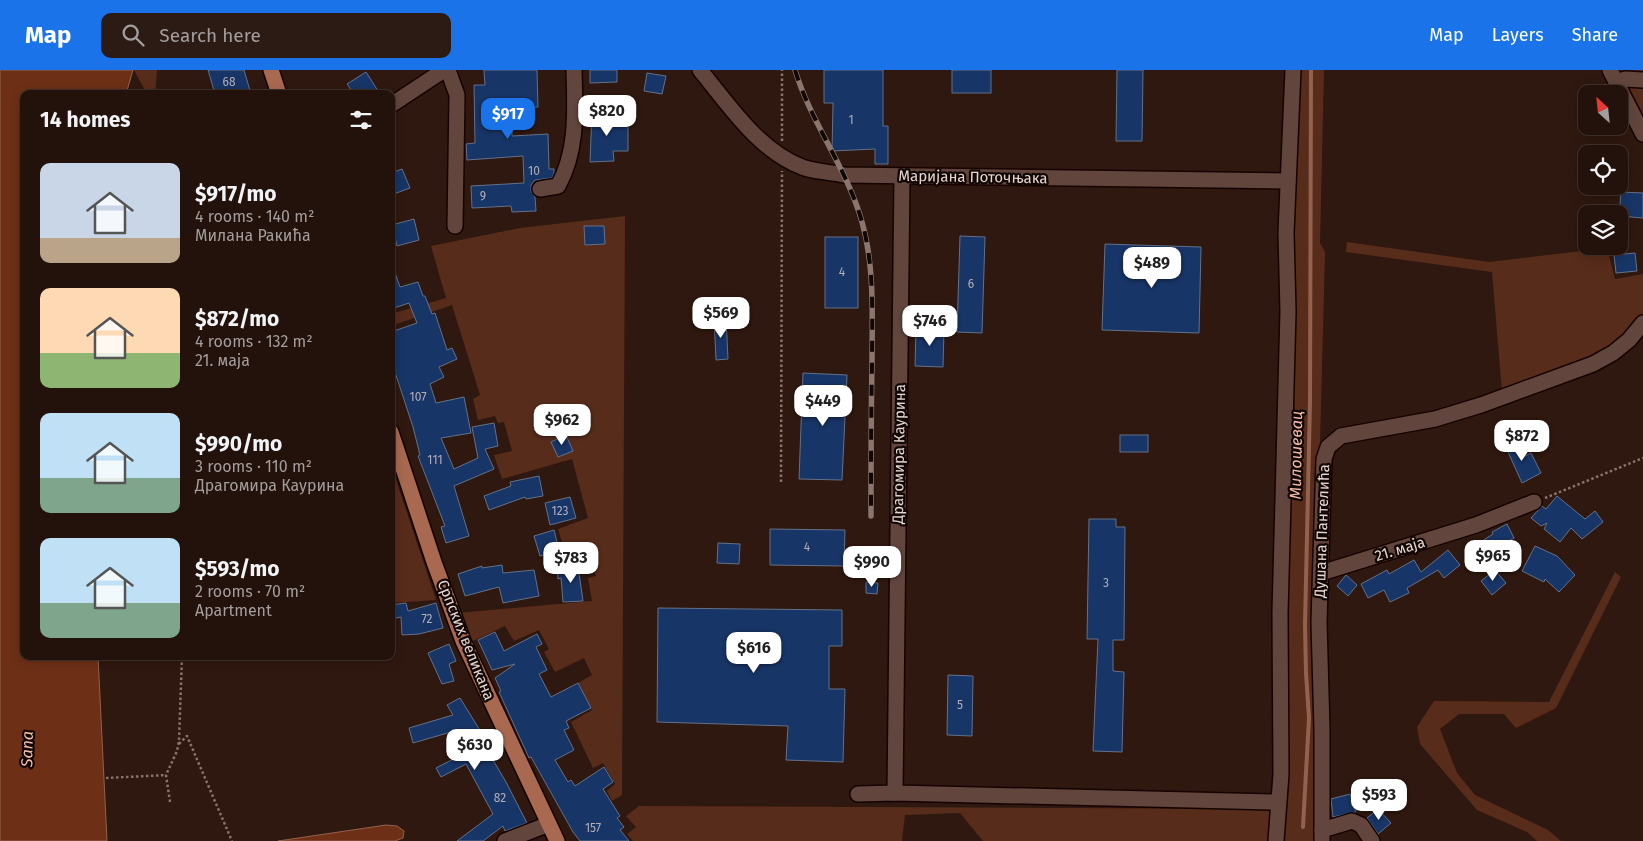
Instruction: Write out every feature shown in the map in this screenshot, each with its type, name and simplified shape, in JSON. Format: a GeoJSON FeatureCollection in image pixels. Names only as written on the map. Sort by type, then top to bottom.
{"type":"FeatureCollection","features":[{"type":"Feature","properties":{"kind":"main road"},"geometry":{"type":"LineString","coordinates":[[271,70],[278,90]]}},
{"type":"Feature","properties":{"kind":"main road","name":"Српских великана"},"geometry":{"type":"LineString","coordinates":[[395,444],[434,562],[463,640],[557,841]]}},
{"type":"Feature","properties":{"kind":"street"},"geometry":{"type":"LineString","coordinates":[[395,102],[446,70],[457,95],[455,226]]}},
{"type":"Feature","properties":{"kind":"street"},"geometry":{"type":"LineString","coordinates":[[540,189],[558,186],[570,152],[576,124],[574,70]]}},
{"type":"Feature","properties":{"kind":"street","name":"Маријана Поточњака"},"geometry":{"type":"LineString","coordinates":[[700,70],[755,136],[782,156],[803,167],[844,175],[1288,181]]}},
{"type":"Feature","properties":{"kind":"street"},"geometry":{"type":"LineString","coordinates":[[1276,841],[1277,802],[1281,774],[1280,613],[1288,311],[1288,181],[1294,70]]}},
{"type":"Feature","properties":{"kind":"street"},"geometry":{"type":"LineString","coordinates":[[1613,76],[1643,80]]}},
{"type":"Feature","properties":{"kind":"street"},"geometry":{"type":"LineString","coordinates":[[1613,76],[1643,134]]}},
{"type":"Feature","properties":{"kind":"street","name":"Драгомира Каурина"},"geometry":{"type":"LineString","coordinates":[[895,792],[902,176]]}},
{"type":"Feature","properties":{"kind":"street","name":"Душана Пантелића"},"geometry":{"type":"LineString","coordinates":[[1322,836],[1322,710],[1319,622],[1324,459],[1328,447],[1335,440],[1357,433],[1435,419],[1481,405],[1584,367],[1613,353],[1629,340],[1643,322]]}},
{"type":"Feature","properties":{"kind":"street","name":"21. маја"},"geometry":{"type":"LineString","coordinates":[[1321,573],[1476,525],[1534,502]]}},
{"type":"Feature","properties":{"kind":"street"},"geometry":{"type":"LineString","coordinates":[[858,794],[895,792],[1277,802]]}},
{"type":"Feature","properties":{"kind":"street"},"geometry":{"type":"LineString","coordinates":[[1322,836],[1352,821],[1361,825],[1372,841]]}},
{"type":"Feature","properties":{"kind":"street"},"geometry":{"type":"LineString","coordinates":[[505,841],[549,824]]}},
{"type":"Feature","properties":{"kind":"path"},"geometry":{"type":"LineString","coordinates":[[781,482],[782,70]]}},
{"type":"Feature","properties":{"kind":"path"},"geometry":{"type":"LineString","coordinates":[[1534,502],[1643,458]]}},
{"type":"Feature","properties":{"kind":"path"},"geometry":{"type":"LineString","coordinates":[[170,802],[166,775],[178,745],[182,660]]}},
{"type":"Feature","properties":{"kind":"path"},"geometry":{"type":"LineString","coordinates":[[178,745],[187,736],[232,841]]}},
{"type":"Feature","properties":{"kind":"path"},"geometry":{"type":"LineString","coordinates":[[106,778],[166,775]]}},
{"type":"Feature","properties":{"kind":"shaded area"},"geometry":{"type":"Polygon","coordinates":[[[134,70],[157,70],[155,90],[145,90],[134,70]]]}},
{"type":"Feature","properties":{"kind":"shaded area"},"geometry":{"type":"Polygon","coordinates":[[[1295,70],[1324,70],[1320,243],[1325,252],[1319,482],[1317,841],[1279,841],[1295,70]]]}},
{"type":"Feature","properties":{"kind":"shaded area"},"geometry":{"type":"Polygon","coordinates":[[[1615,70],[1643,70],[1643,123],[1628,95],[1628,85],[1623,85],[1615,70]]]}},
{"type":"Feature","properties":{"kind":"shaded area"},"geometry":{"type":"Polygon","coordinates":[[[625,216],[622,795],[612,801],[607,791],[615,784],[603,763],[593,768],[571,722],[592,710],[578,683],[592,675],[584,658],[555,672],[544,652],[549,649],[539,630],[514,641],[505,626],[471,642],[458,613],[592,601],[588,578],[596,576],[586,547],[565,552],[558,529],[588,518],[572,459],[502,479],[494,455],[512,451],[504,422],[498,423],[495,416],[478,420],[473,399],[480,395],[452,305],[395,325],[395,313],[446,298],[431,246],[520,228],[625,216]]]}},
{"type":"Feature","properties":{"kind":"shaded area"},"geometry":{"type":"Polygon","coordinates":[[[1347,242],[1489,262],[1578,251],[1578,255],[1609,255],[1615,279],[1643,274],[1643,314],[1635,327],[1597,360],[1502,392],[1492,272],[1346,252],[1347,242]]]}},
{"type":"Feature","properties":{"kind":"shaded area"},"geometry":{"type":"Polygon","coordinates":[[[395,477],[436,600],[395,603],[395,477]]]}},
{"type":"Feature","properties":{"kind":"shaded area"},"geometry":{"type":"Polygon","coordinates":[[[1615,572],[1621,577],[1556,708],[1516,728],[1504,714],[1459,714],[1440,729],[1457,773],[1475,795],[1548,830],[1561,841],[1537,841],[1527,832],[1477,810],[1420,744],[1417,727],[1434,701],[1549,702],[1615,572]]]}},
{"type":"Feature","properties":{"kind":"shaded area"},"geometry":{"type":"Polygon","coordinates":[[[639,806],[1272,809],[1272,841],[983,841],[960,813],[905,815],[902,841],[633,841],[627,834],[636,827],[626,816],[639,806]]]}},
{"type":"Feature","properties":{"kind":"water","name":"Sana"},"geometry":{"type":"Polygon","coordinates":[[[0,70],[133,70],[127,90],[20,90],[20,660],[98,660],[107,841],[0,841],[0,70]]]}},
{"type":"Feature","properties":{"kind":"water"},"geometry":{"type":"Polygon","coordinates":[[[386,825],[397,826],[404,831],[403,838],[395,841],[278,841],[386,825]]]}},
{"type":"Feature","properties":{"kind":"building"},"geometry":{"type":"Polygon","coordinates":[[[208,70],[244,70],[250,90],[214,90],[208,70]]]}},
{"type":"Feature","properties":{"kind":"building"},"geometry":{"type":"Polygon","coordinates":[[[484,70],[537,70],[538,107],[520,108],[520,99],[499,100],[499,125],[512,125],[512,136],[548,134],[549,169],[554,169],[554,173],[552,178],[535,180],[531,185],[531,191],[535,197],[536,211],[512,212],[511,206],[472,208],[471,186],[524,183],[523,156],[467,160],[466,144],[475,143],[474,85],[485,85],[484,70]]]}},
{"type":"Feature","properties":{"kind":"building"},"geometry":{"type":"Polygon","coordinates":[[[590,70],[617,70],[617,82],[590,83],[590,70]]]}},
{"type":"Feature","properties":{"kind":"building"},"geometry":{"type":"Polygon","coordinates":[[[824,70],[883,70],[883,126],[888,126],[888,164],[875,164],[875,149],[832,151],[833,103],[824,103],[824,70]]]}},
{"type":"Feature","properties":{"kind":"building"},"geometry":{"type":"Polygon","coordinates":[[[952,70],[991,70],[991,93],[952,93],[952,70]]]}},
{"type":"Feature","properties":{"kind":"building"},"geometry":{"type":"Polygon","coordinates":[[[1117,70],[1143,70],[1142,141],[1116,141],[1117,70]]]}},
{"type":"Feature","properties":{"kind":"building"},"geometry":{"type":"Polygon","coordinates":[[[366,72],[377,90],[351,90],[347,84],[366,72]]]}},
{"type":"Feature","properties":{"kind":"building"},"geometry":{"type":"Polygon","coordinates":[[[647,73],[666,76],[662,94],[644,91],[647,73]]]}},
{"type":"Feature","properties":{"kind":"building"},"geometry":{"type":"Polygon","coordinates":[[[592,112],[612,112],[612,123],[628,122],[628,151],[613,151],[614,161],[590,162],[592,112]]]}},
{"type":"Feature","properties":{"kind":"building"},"geometry":{"type":"Polygon","coordinates":[[[402,169],[410,188],[395,194],[395,172],[402,169]]]}},
{"type":"Feature","properties":{"kind":"building"},"geometry":{"type":"Polygon","coordinates":[[[1628,192],[1643,193],[1643,218],[1628,217],[1628,205],[1620,205],[1621,195],[1628,195],[1628,192]]]}},
{"type":"Feature","properties":{"kind":"building"},"geometry":{"type":"Polygon","coordinates":[[[414,219],[419,240],[397,246],[395,224],[414,219]]]}},
{"type":"Feature","properties":{"kind":"building"},"geometry":{"type":"Polygon","coordinates":[[[584,226],[604,226],[605,244],[585,245],[584,226]]]}},
{"type":"Feature","properties":{"kind":"building"},"geometry":{"type":"Polygon","coordinates":[[[960,236],[985,237],[982,333],[957,332],[960,236]]]}},
{"type":"Feature","properties":{"kind":"building"},"geometry":{"type":"Polygon","coordinates":[[[825,237],[858,237],[858,308],[825,308],[825,237]]]}},
{"type":"Feature","properties":{"kind":"building"},"geometry":{"type":"Polygon","coordinates":[[[1105,244],[1201,247],[1199,333],[1102,330],[1105,244]]]}},
{"type":"Feature","properties":{"kind":"building"},"geometry":{"type":"Polygon","coordinates":[[[1635,253],[1637,271],[1616,273],[1614,255],[1635,253]]]}},
{"type":"Feature","properties":{"kind":"building"},"geometry":{"type":"Polygon","coordinates":[[[395,273],[400,287],[418,282],[432,314],[435,313],[447,350],[452,348],[457,359],[439,367],[444,377],[430,384],[436,403],[464,397],[471,433],[441,438],[454,469],[478,458],[472,427],[494,423],[498,446],[485,449],[494,469],[454,486],[469,536],[446,543],[441,527],[445,526],[418,456],[420,455],[413,427],[395,372],[395,331],[417,323],[409,303],[395,308],[395,273]]]}},
{"type":"Feature","properties":{"kind":"building"},"geometry":{"type":"Polygon","coordinates":[[[714,318],[726,318],[728,359],[716,360],[714,318]]]}},
{"type":"Feature","properties":{"kind":"building"},"geometry":{"type":"Polygon","coordinates":[[[916,328],[944,329],[943,367],[915,366],[916,328]]]}},
{"type":"Feature","properties":{"kind":"building"},"geometry":{"type":"Polygon","coordinates":[[[803,373],[847,375],[842,480],[799,479],[803,373]]]}},
{"type":"Feature","properties":{"kind":"building"},"geometry":{"type":"Polygon","coordinates":[[[566,435],[573,451],[558,457],[551,442],[566,435]]]}},
{"type":"Feature","properties":{"kind":"building"},"geometry":{"type":"Polygon","coordinates":[[[1120,435],[1148,435],[1148,452],[1120,452],[1120,435]]]}},
{"type":"Feature","properties":{"kind":"building"},"geometry":{"type":"Polygon","coordinates":[[[1515,438],[1523,457],[1531,453],[1541,473],[1522,483],[1504,443],[1515,438]]]}},
{"type":"Feature","properties":{"kind":"building"},"geometry":{"type":"Polygon","coordinates":[[[539,476],[543,496],[526,499],[525,497],[489,510],[484,496],[511,486],[510,482],[539,476]]]}},
{"type":"Feature","properties":{"kind":"building"},"geometry":{"type":"Polygon","coordinates":[[[1557,496],[1585,519],[1595,511],[1603,522],[1582,539],[1571,528],[1560,542],[1544,529],[1547,523],[1541,526],[1531,518],[1542,506],[1546,509],[1557,496]]]}},
{"type":"Feature","properties":{"kind":"building"},"geometry":{"type":"Polygon","coordinates":[[[570,497],[576,518],[550,525],[545,503],[570,497]]]}},
{"type":"Feature","properties":{"kind":"building"},"geometry":{"type":"Polygon","coordinates":[[[1089,519],[1116,519],[1116,527],[1125,527],[1124,640],[1113,640],[1113,671],[1124,672],[1122,752],[1093,751],[1098,639],[1087,639],[1089,519]]]}},
{"type":"Feature","properties":{"kind":"building"},"geometry":{"type":"Polygon","coordinates":[[[1507,524],[1514,538],[1486,554],[1479,543],[1493,534],[1492,532],[1507,524]]]}},
{"type":"Feature","properties":{"kind":"building"},"geometry":{"type":"Polygon","coordinates":[[[770,529],[845,530],[844,566],[770,565],[770,529]]]}},
{"type":"Feature","properties":{"kind":"building"},"geometry":{"type":"Polygon","coordinates":[[[554,530],[559,550],[540,556],[534,536],[554,530]]]}},
{"type":"Feature","properties":{"kind":"building"},"geometry":{"type":"Polygon","coordinates":[[[718,543],[740,544],[739,564],[717,563],[718,543]]]}},
{"type":"Feature","properties":{"kind":"building"},"geometry":{"type":"Polygon","coordinates":[[[1535,546],[1557,556],[1575,575],[1559,592],[1545,579],[1544,582],[1522,571],[1535,546]]]}},
{"type":"Feature","properties":{"kind":"building"},"geometry":{"type":"Polygon","coordinates":[[[1448,550],[1460,565],[1444,578],[1438,570],[1407,588],[1409,593],[1390,602],[1384,590],[1368,598],[1361,584],[1387,570],[1389,574],[1414,560],[1421,572],[1448,550]]]}},
{"type":"Feature","properties":{"kind":"building"},"geometry":{"type":"Polygon","coordinates":[[[502,565],[503,573],[534,570],[539,596],[503,603],[499,587],[465,596],[458,574],[482,566],[482,568],[502,565]]]}},
{"type":"Feature","properties":{"kind":"building"},"geometry":{"type":"Polygon","coordinates":[[[578,566],[583,601],[563,602],[561,578],[558,579],[557,568],[578,566]]]}},
{"type":"Feature","properties":{"kind":"building"},"geometry":{"type":"Polygon","coordinates":[[[1495,570],[1506,583],[1492,595],[1481,581],[1495,570]]]}},
{"type":"Feature","properties":{"kind":"building"},"geometry":{"type":"Polygon","coordinates":[[[1346,575],[1357,585],[1348,596],[1337,586],[1346,575]]]}},
{"type":"Feature","properties":{"kind":"building"},"geometry":{"type":"Polygon","coordinates":[[[866,582],[878,583],[877,594],[866,593],[866,582]]]}},
{"type":"Feature","properties":{"kind":"building"},"geometry":{"type":"Polygon","coordinates":[[[406,603],[408,611],[436,603],[443,628],[419,634],[402,635],[401,617],[395,618],[395,604],[406,603]]]}},
{"type":"Feature","properties":{"kind":"building"},"geometry":{"type":"Polygon","coordinates":[[[658,608],[842,610],[842,646],[829,646],[829,689],[845,689],[843,762],[786,760],[788,726],[657,722],[658,608]]]}},
{"type":"Feature","properties":{"kind":"building"},"geometry":{"type":"Polygon","coordinates":[[[495,632],[504,651],[537,634],[542,644],[536,647],[547,670],[539,674],[551,697],[578,683],[591,708],[566,721],[569,728],[564,730],[574,750],[555,760],[568,782],[571,780],[575,786],[604,767],[613,782],[603,789],[620,816],[617,818],[624,827],[620,830],[629,841],[580,841],[573,832],[531,757],[529,758],[499,692],[501,691],[495,678],[515,664],[492,670],[478,640],[495,632]]]}},
{"type":"Feature","properties":{"kind":"building"},"geometry":{"type":"Polygon","coordinates":[[[449,644],[456,661],[449,664],[454,681],[442,684],[428,653],[449,644]]]}},
{"type":"Feature","properties":{"kind":"building"},"geometry":{"type":"Polygon","coordinates":[[[948,675],[973,676],[972,736],[947,735],[948,675]]]}},
{"type":"Feature","properties":{"kind":"building"},"geometry":{"type":"Polygon","coordinates":[[[460,698],[481,732],[467,740],[478,761],[490,755],[527,823],[505,831],[503,826],[483,841],[457,841],[493,814],[466,764],[441,777],[436,768],[463,754],[451,732],[413,743],[409,728],[453,715],[447,705],[460,698]]]}},
{"type":"Feature","properties":{"kind":"building"},"geometry":{"type":"Polygon","coordinates":[[[1350,794],[1356,812],[1333,817],[1331,799],[1350,794]]]}},
{"type":"Feature","properties":{"kind":"building"},"geometry":{"type":"Polygon","coordinates":[[[1378,809],[1391,823],[1378,834],[1367,818],[1378,809]]]}},
{"type":"Feature","properties":{"kind":"waterway","name":"Милошевац"},"geometry":{"type":"LineString","coordinates":[[1303,827],[1309,718],[1305,625],[1310,402],[1311,70]]}},
{"type":"Feature","properties":{"kind":"railway"},"geometry":{"type":"LineString","coordinates":[[795,70],[810,109],[855,202],[866,239],[871,275],[872,311],[871,516]]}}]}
